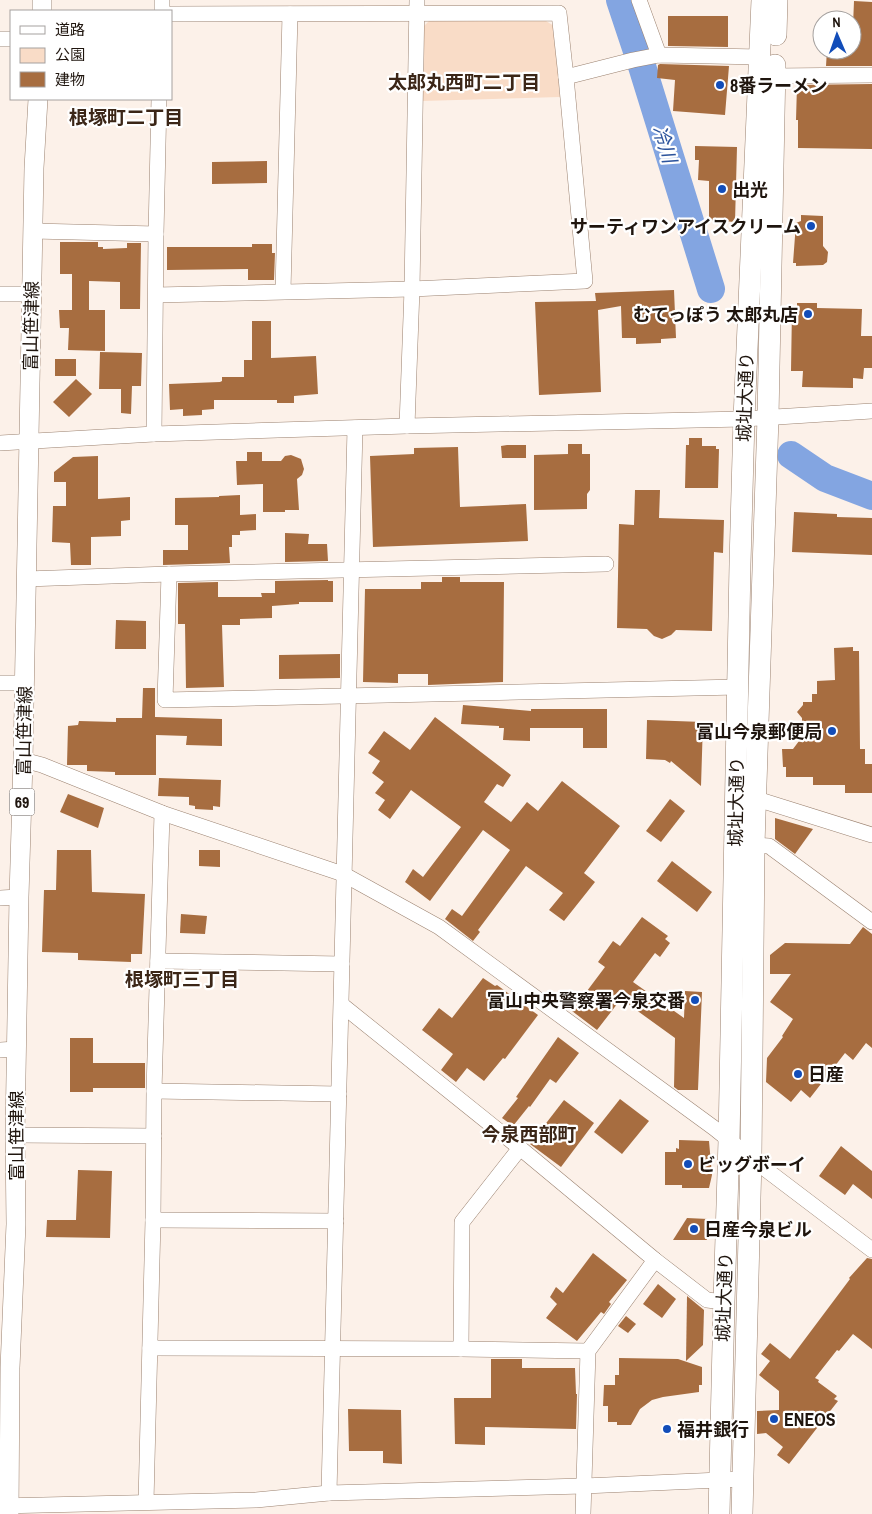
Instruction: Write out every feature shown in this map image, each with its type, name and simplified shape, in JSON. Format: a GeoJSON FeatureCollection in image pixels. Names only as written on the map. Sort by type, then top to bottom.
{"type":"FeatureCollection","features":[{"type":"Feature","properties":{"kind":"highway","name":"城址大通り"},"geometry":{"type":"LineString","coordinates":[[720,1514],[724,1302],[730,1140],[744,418],[762,0]]}},
{"type":"Feature","properties":{"kind":"highway","name":"城址大通り"},"geometry":{"type":"LineString","coordinates":[[742,1514],[751,1158],[754,845],[768,417],[777,0]]}},
{"type":"Feature","properties":{"kind":"main road","name":"富山笹津線"},"geometry":{"type":"LineString","coordinates":[[6,1509],[5,1368],[16,1224],[15,1135],[9,1050],[19,897],[25,683],[33,231],[38,100]]}},
{"type":"Feature","properties":{"kind":"street"},"geometry":{"type":"LineString","coordinates":[[639,0],[659,55]]}},
{"type":"Feature","properties":{"kind":"street"},"geometry":{"type":"LineString","coordinates":[[407,426],[412,289],[417,7]]}},
{"type":"Feature","properties":{"kind":"street"},"geometry":{"type":"LineString","coordinates":[[156,295],[412,289],[585,281],[559,13],[417,7],[290,14],[172,14]]}},
{"type":"Feature","properties":{"kind":"street"},"geometry":{"type":"LineString","coordinates":[[283,291],[290,14]]}},
{"type":"Feature","properties":{"kind":"street"},"geometry":{"type":"LineString","coordinates":[[566,77],[659,55],[761,57]]}},
{"type":"Feature","properties":{"kind":"street"},"geometry":{"type":"LineString","coordinates":[[774,76],[872,75]]}},
{"type":"Feature","properties":{"kind":"street"},"geometry":{"type":"LineString","coordinates":[[154,434],[159,100]]}},
{"type":"Feature","properties":{"kind":"street"},"geometry":{"type":"LineString","coordinates":[[33,231],[156,234]]}},
{"type":"Feature","properties":{"kind":"street"},"geometry":{"type":"LineString","coordinates":[[0,294],[32,294]]}},
{"type":"Feature","properties":{"kind":"street"},"geometry":{"type":"LineString","coordinates":[[0,443],[154,434],[744,418],[872,412]]}},
{"type":"Feature","properties":{"kind":"street"},"geometry":{"type":"LineString","coordinates":[[329,1494],[355,428]]}},
{"type":"Feature","properties":{"kind":"street"},"geometry":{"type":"LineString","coordinates":[[26,579],[606,564]]}},
{"type":"Feature","properties":{"kind":"street"},"geometry":{"type":"LineString","coordinates":[[169,574],[165,700],[738,687]]}},
{"type":"Feature","properties":{"kind":"street"},"geometry":{"type":"LineString","coordinates":[[0,683],[25,683]]}},
{"type":"Feature","properties":{"kind":"street"},"geometry":{"type":"LineString","coordinates":[[23,760],[42,765],[162,813],[343,874],[439,927],[730,1140],[872,1250]]}},
{"type":"Feature","properties":{"kind":"street"},"geometry":{"type":"LineString","coordinates":[[757,799],[872,835]]}},
{"type":"Feature","properties":{"kind":"street"},"geometry":{"type":"LineString","coordinates":[[146,1502],[153,1220],[154,1091],[162,813]]}},
{"type":"Feature","properties":{"kind":"street"},"geometry":{"type":"LineString","coordinates":[[754,845],[769,846],[872,922]]}},
{"type":"Feature","properties":{"kind":"street"},"geometry":{"type":"LineString","coordinates":[[0,898],[19,897]]}},
{"type":"Feature","properties":{"kind":"street"},"geometry":{"type":"LineString","coordinates":[[158,961],[342,964]]}},
{"type":"Feature","properties":{"kind":"street"},"geometry":{"type":"LineString","coordinates":[[342,1005],[520,1148],[655,1260],[707,1300],[724,1302]]}},
{"type":"Feature","properties":{"kind":"street"},"geometry":{"type":"LineString","coordinates":[[154,1091],[339,1094]]}},
{"type":"Feature","properties":{"kind":"street"},"geometry":{"type":"LineString","coordinates":[[15,1135],[154,1136]]}},
{"type":"Feature","properties":{"kind":"street"},"geometry":{"type":"LineString","coordinates":[[461,1349],[462,1222],[520,1148]]}},
{"type":"Feature","properties":{"kind":"street"},"geometry":{"type":"LineString","coordinates":[[153,1220],[336,1221]]}},
{"type":"Feature","properties":{"kind":"street"},"geometry":{"type":"LineString","coordinates":[[583,1514],[588,1351],[655,1260]]}},
{"type":"Feature","properties":{"kind":"street"},"geometry":{"type":"LineString","coordinates":[[150,1348],[588,1351]]}},
{"type":"Feature","properties":{"kind":"street"},"geometry":{"type":"LineString","coordinates":[[6,1509],[146,1502],[256,1507],[329,1494],[743,1479]]}},
{"type":"Feature","properties":{"kind":"green space"},"geometry":{"type":"Polygon","coordinates":[[[429,21],[546,21],[554,26],[560,97],[422,101],[423,27],[429,21]]]}},
{"type":"Feature","properties":{"kind":"building"},"geometry":{"type":"Polygon","coordinates":[[[854,1],[872,2],[872,66],[826,66],[826,60],[862,60],[862,10],[854,10],[854,1]]]}},
{"type":"Feature","properties":{"kind":"building"},"geometry":{"type":"Polygon","coordinates":[[[668,16],[728,16],[728,47],[668,46],[668,16]]]}},
{"type":"Feature","properties":{"kind":"building"},"geometry":{"type":"Polygon","coordinates":[[[658,65],[729,66],[725,115],[673,111],[675,80],[657,78],[658,65]]]}},
{"type":"Feature","properties":{"kind":"building"},"geometry":{"type":"Polygon","coordinates":[[[872,84],[872,149],[798,148],[798,120],[796,120],[797,85],[872,84]]]}},
{"type":"Feature","properties":{"kind":"building"},"geometry":{"type":"Polygon","coordinates":[[[695,146],[737,147],[735,222],[709,220],[709,181],[698,180],[699,160],[695,160],[695,146]]]}},
{"type":"Feature","properties":{"kind":"building"},"geometry":{"type":"Polygon","coordinates":[[[267,161],[267,183],[212,184],[212,162],[267,161]]]}},
{"type":"Feature","properties":{"kind":"building"},"geometry":{"type":"Polygon","coordinates":[[[801,215],[823,216],[823,246],[828,252],[827,262],[823,265],[796,266],[796,263],[793,263],[796,223],[801,221],[801,215]]]}},
{"type":"Feature","properties":{"kind":"building"},"geometry":{"type":"Polygon","coordinates":[[[60,242],[98,242],[98,247],[103,247],[103,249],[127,248],[127,243],[141,243],[140,309],[120,309],[120,282],[89,281],[89,310],[105,310],[105,351],[68,350],[69,328],[60,328],[59,310],[72,310],[72,274],[60,274],[60,242]]]}},
{"type":"Feature","properties":{"kind":"building"},"geometry":{"type":"Polygon","coordinates":[[[252,244],[272,244],[272,253],[275,253],[274,280],[248,280],[248,269],[167,270],[167,247],[252,247],[252,244]]]}},
{"type":"Feature","properties":{"kind":"building"},"geometry":{"type":"Polygon","coordinates":[[[674,290],[676,338],[661,339],[661,343],[636,344],[636,338],[622,338],[621,306],[598,310],[601,392],[539,395],[535,302],[596,301],[595,293],[674,290]]]}},
{"type":"Feature","properties":{"kind":"building"},"geometry":{"type":"Polygon","coordinates":[[[797,303],[817,303],[817,308],[862,309],[861,336],[872,336],[872,368],[864,368],[863,379],[853,378],[853,388],[802,387],[803,371],[791,371],[792,308],[797,308],[797,303]]]}},
{"type":"Feature","properties":{"kind":"building"},"geometry":{"type":"Polygon","coordinates":[[[252,321],[271,321],[271,358],[316,356],[318,394],[294,396],[294,403],[277,403],[277,400],[214,400],[214,409],[202,410],[202,415],[183,416],[183,409],[170,410],[169,384],[220,382],[222,377],[244,377],[244,360],[252,360],[252,321]]]}},
{"type":"Feature","properties":{"kind":"building"},"geometry":{"type":"Polygon","coordinates":[[[100,352],[142,353],[141,386],[132,386],[131,414],[121,413],[121,389],[99,389],[100,352]]]}},
{"type":"Feature","properties":{"kind":"building"},"geometry":{"type":"Polygon","coordinates":[[[55,359],[76,359],[76,376],[55,376],[55,359]]]}},
{"type":"Feature","properties":{"kind":"building"},"geometry":{"type":"Polygon","coordinates":[[[76,379],[92,394],[69,417],[53,402],[76,379]]]}},
{"type":"Feature","properties":{"kind":"building"},"geometry":{"type":"Polygon","coordinates":[[[689,438],[702,438],[702,446],[716,446],[716,449],[719,449],[718,488],[685,488],[686,445],[689,445],[689,438]]]}},
{"type":"Feature","properties":{"kind":"building"},"geometry":{"type":"Polygon","coordinates":[[[568,444],[582,444],[582,454],[590,454],[590,490],[587,494],[587,509],[534,510],[534,455],[568,454],[568,444]]]}},
{"type":"Feature","properties":{"kind":"building"},"geometry":{"type":"Polygon","coordinates":[[[526,445],[526,458],[502,458],[501,446],[526,445]]]}},
{"type":"Feature","properties":{"kind":"building"},"geometry":{"type":"Polygon","coordinates":[[[458,447],[460,507],[526,504],[528,541],[373,547],[370,456],[414,454],[414,448],[458,447]]]}},
{"type":"Feature","properties":{"kind":"building"},"geometry":{"type":"Polygon","coordinates":[[[247,452],[262,452],[262,461],[281,461],[285,456],[291,455],[301,459],[304,469],[302,475],[297,479],[299,510],[263,512],[263,484],[237,485],[236,461],[247,461],[247,452]]]}},
{"type":"Feature","properties":{"kind":"building"},"geometry":{"type":"Polygon","coordinates":[[[98,456],[98,499],[130,497],[130,520],[121,521],[121,536],[91,537],[91,565],[71,565],[70,543],[52,542],[53,506],[66,506],[66,482],[54,482],[54,472],[73,457],[98,456]]]}},
{"type":"Feature","properties":{"kind":"building"},"geometry":{"type":"Polygon","coordinates":[[[635,490],[660,490],[659,518],[724,520],[723,553],[714,552],[712,631],[676,630],[671,635],[662,639],[654,636],[647,629],[617,628],[619,524],[634,525],[635,490]]]}},
{"type":"Feature","properties":{"kind":"building"},"geometry":{"type":"Polygon","coordinates":[[[240,495],[240,515],[256,514],[256,530],[240,531],[240,535],[232,535],[232,547],[229,547],[230,563],[163,565],[163,550],[188,550],[188,525],[175,525],[175,498],[240,495]]]}},
{"type":"Feature","properties":{"kind":"building"},"geometry":{"type":"Polygon","coordinates":[[[794,512],[837,514],[837,517],[872,518],[872,555],[792,552],[794,512]]]}},
{"type":"Feature","properties":{"kind":"building"},"geometry":{"type":"Polygon","coordinates":[[[285,533],[309,534],[308,544],[327,544],[328,561],[285,562],[285,533]]]}},
{"type":"Feature","properties":{"kind":"building"},"geometry":{"type":"Polygon","coordinates":[[[442,577],[460,577],[460,582],[504,582],[503,682],[428,685],[428,674],[398,674],[398,683],[363,682],[365,589],[421,589],[421,582],[442,582],[442,577]]]}},
{"type":"Feature","properties":{"kind":"building"},"geometry":{"type":"Polygon","coordinates":[[[275,581],[333,581],[333,602],[299,602],[299,604],[272,606],[272,618],[240,619],[240,625],[222,625],[224,687],[186,688],[185,624],[178,624],[178,583],[218,582],[218,597],[262,597],[261,593],[275,593],[275,581]]]}},
{"type":"Feature","properties":{"kind":"building"},"geometry":{"type":"Polygon","coordinates":[[[116,620],[146,621],[146,649],[115,649],[116,620]]]}},
{"type":"Feature","properties":{"kind":"building"},"geometry":{"type":"Polygon","coordinates":[[[853,647],[853,651],[859,651],[860,749],[865,749],[865,764],[872,764],[872,793],[845,793],[845,785],[813,785],[813,777],[786,777],[786,767],[783,767],[782,749],[793,749],[802,737],[802,718],[797,712],[803,705],[803,702],[812,702],[812,694],[817,694],[817,681],[835,680],[834,648],[853,647]]]}},
{"type":"Feature","properties":{"kind":"building"},"geometry":{"type":"Polygon","coordinates":[[[340,654],[340,678],[279,679],[279,655],[340,654]]]}},
{"type":"Feature","properties":{"kind":"building"},"geometry":{"type":"Polygon","coordinates":[[[143,688],[155,688],[155,717],[222,719],[222,746],[186,745],[187,736],[156,735],[156,775],[115,775],[115,772],[87,771],[87,765],[67,765],[68,726],[78,725],[79,721],[116,722],[116,718],[142,718],[143,688]]]}},
{"type":"Feature","properties":{"kind":"building"},"geometry":{"type":"Polygon","coordinates":[[[463,705],[531,711],[531,709],[607,709],[607,748],[583,748],[583,728],[530,728],[530,741],[503,740],[504,728],[499,728],[499,726],[461,724],[463,705]]]}},
{"type":"Feature","properties":{"kind":"building"},"geometry":{"type":"Polygon","coordinates":[[[435,717],[511,775],[503,787],[497,784],[484,802],[511,822],[527,802],[538,811],[562,781],[620,826],[584,873],[595,882],[564,921],[549,910],[563,893],[526,866],[478,930],[480,932],[473,941],[445,919],[452,909],[462,916],[510,850],[483,830],[430,901],[405,882],[413,869],[423,877],[461,827],[411,790],[390,819],[378,810],[385,800],[375,793],[384,782],[372,773],[380,761],[368,753],[384,731],[410,750],[435,717]]]}},
{"type":"Feature","properties":{"kind":"building"},"geometry":{"type":"Polygon","coordinates":[[[647,720],[703,722],[701,786],[671,761],[670,763],[665,760],[646,759],[647,720]]]}},
{"type":"Feature","properties":{"kind":"building"},"geometry":{"type":"Polygon","coordinates":[[[159,778],[221,780],[220,807],[213,806],[213,810],[195,809],[195,806],[189,805],[189,797],[158,796],[159,778]]]}},
{"type":"Feature","properties":{"kind":"building"},"geometry":{"type":"Polygon","coordinates":[[[68,794],[104,808],[98,828],[60,812],[68,794]]]}},
{"type":"Feature","properties":{"kind":"building"},"geometry":{"type":"Polygon","coordinates":[[[670,799],[685,811],[661,842],[646,831],[670,799]]]}},
{"type":"Feature","properties":{"kind":"building"},"geometry":{"type":"Polygon","coordinates":[[[775,818],[813,829],[795,854],[775,839],[775,818]]]}},
{"type":"Feature","properties":{"kind":"building"},"geometry":{"type":"Polygon","coordinates":[[[57,850],[91,850],[92,892],[145,894],[142,954],[131,954],[131,962],[78,960],[78,953],[42,952],[44,890],[56,890],[57,850]]]}},
{"type":"Feature","properties":{"kind":"building"},"geometry":{"type":"Polygon","coordinates":[[[199,850],[220,850],[220,867],[199,866],[199,850]]]}},
{"type":"Feature","properties":{"kind":"building"},"geometry":{"type":"Polygon","coordinates":[[[672,861],[712,892],[697,912],[657,881],[672,861]]]}},
{"type":"Feature","properties":{"kind":"building"},"geometry":{"type":"Polygon","coordinates":[[[181,914],[207,916],[205,934],[180,933],[181,914]]]}},
{"type":"Feature","properties":{"kind":"building"},"geometry":{"type":"Polygon","coordinates":[[[642,917],[668,936],[665,939],[670,943],[660,957],[655,953],[633,982],[684,1018],[685,991],[702,992],[698,1090],[678,1090],[674,1087],[675,1038],[621,999],[597,1030],[572,1011],[605,967],[598,962],[613,941],[620,946],[642,917]]]}},
{"type":"Feature","properties":{"kind":"building"},"geometry":{"type":"Polygon","coordinates":[[[863,927],[872,934],[872,1048],[866,1043],[853,1060],[845,1053],[810,1098],[801,1090],[791,1102],[766,1082],[767,1058],[783,1037],[793,1019],[770,1002],[791,974],[770,974],[770,955],[785,943],[850,944],[863,927]]]}},
{"type":"Feature","properties":{"kind":"building"},"geometry":{"type":"Polygon","coordinates":[[[483,978],[495,986],[497,985],[538,1015],[505,1059],[503,1058],[484,1081],[467,1068],[456,1082],[441,1070],[453,1054],[422,1030],[439,1008],[452,1018],[483,978]]]}},
{"type":"Feature","properties":{"kind":"building"},"geometry":{"type":"Polygon","coordinates":[[[558,1037],[579,1053],[556,1083],[550,1079],[530,1107],[513,1126],[502,1118],[518,1098],[516,1097],[558,1037]]]}},
{"type":"Feature","properties":{"kind":"building"},"geometry":{"type":"Polygon","coordinates":[[[70,1038],[93,1038],[93,1063],[145,1063],[145,1088],[93,1088],[93,1092],[70,1092],[70,1038]]]}},
{"type":"Feature","properties":{"kind":"building"},"geometry":{"type":"Polygon","coordinates":[[[620,1099],[649,1121],[622,1154],[594,1132],[620,1099]]]}},
{"type":"Feature","properties":{"kind":"building"},"geometry":{"type":"Polygon","coordinates":[[[564,1100],[594,1123],[561,1167],[530,1144],[564,1100]]]}},
{"type":"Feature","properties":{"kind":"building","name":"ビッグボーイ"},"geometry":{"type":"Polygon","coordinates":[[[679,1140],[709,1141],[712,1175],[709,1188],[682,1188],[682,1185],[665,1185],[665,1152],[676,1152],[676,1148],[679,1149],[679,1140]]]}},
{"type":"Feature","properties":{"kind":"building"},"geometry":{"type":"Polygon","coordinates":[[[841,1146],[872,1171],[872,1199],[853,1184],[845,1195],[819,1176],[841,1146]]]}},
{"type":"Feature","properties":{"kind":"building"},"geometry":{"type":"Polygon","coordinates":[[[78,1170],[112,1171],[110,1238],[46,1237],[47,1220],[76,1220],[78,1170]]]}},
{"type":"Feature","properties":{"kind":"building","name":"日産今泉ビル"},"geometry":{"type":"Polygon","coordinates":[[[687,1218],[708,1219],[707,1240],[673,1240],[687,1218]]]}},
{"type":"Feature","properties":{"kind":"building"},"geometry":{"type":"Polygon","coordinates":[[[593,1253],[627,1280],[609,1302],[611,1304],[604,1314],[601,1312],[577,1341],[546,1318],[557,1304],[550,1297],[556,1287],[563,1293],[593,1253]]]}},
{"type":"Feature","properties":{"kind":"building"},"geometry":{"type":"Polygon","coordinates":[[[867,1258],[872,1259],[872,1349],[853,1334],[839,1351],[837,1350],[815,1378],[837,1396],[834,1399],[838,1401],[789,1464],[777,1455],[783,1447],[766,1433],[757,1434],[757,1411],[779,1410],[779,1391],[759,1375],[770,1361],[761,1354],[770,1343],[790,1359],[849,1278],[867,1258]]]}},
{"type":"Feature","properties":{"kind":"building"},"geometry":{"type":"Polygon","coordinates":[[[658,1284],[676,1299],[662,1318],[643,1304],[658,1284]]]}},
{"type":"Feature","properties":{"kind":"building"},"geometry":{"type":"Polygon","coordinates":[[[687,1296],[704,1310],[703,1345],[686,1361],[687,1296]]]}},
{"type":"Feature","properties":{"kind":"building"},"geometry":{"type":"Polygon","coordinates":[[[626,1316],[636,1324],[628,1333],[618,1326],[626,1316]]]}},
{"type":"Feature","properties":{"kind":"building"},"geometry":{"type":"Polygon","coordinates":[[[619,1358],[678,1359],[702,1367],[702,1385],[699,1385],[699,1392],[652,1400],[640,1409],[631,1425],[617,1425],[617,1422],[608,1422],[608,1406],[603,1406],[604,1385],[615,1385],[615,1375],[619,1375],[619,1358]]]}},
{"type":"Feature","properties":{"kind":"building"},"geometry":{"type":"Polygon","coordinates":[[[491,1359],[522,1359],[522,1368],[575,1368],[577,1394],[576,1429],[485,1427],[485,1445],[455,1444],[454,1398],[491,1398],[491,1359]]]}},
{"type":"Feature","properties":{"kind":"building"},"geometry":{"type":"Polygon","coordinates":[[[348,1409],[401,1410],[402,1464],[383,1463],[383,1451],[349,1451],[348,1409]]]}},
{"type":"Feature","properties":{"kind":"waterway","name":"冷川"},"geometry":{"type":"LineString","coordinates":[[620,0],[711,289]]}},
{"type":"Feature","properties":{"kind":"waterway","name":"冷川"},"geometry":{"type":"LineString","coordinates":[[791,455],[825,478],[872,496]]}},
{"type":"Feature","properties":{"kind":"place","name":"8番ラーメン"},"geometry":{"type":"Point","coordinates":[720,85]}},
{"type":"Feature","properties":{"kind":"place","name":"出光"},"geometry":{"type":"Point","coordinates":[722,189]}},
{"type":"Feature","properties":{"kind":"place","name":"サーティワンアイスクリーム"},"geometry":{"type":"Point","coordinates":[811,226]}},
{"type":"Feature","properties":{"kind":"place","name":"むてっぽう 太郎丸店"},"geometry":{"type":"Point","coordinates":[808,314]}},
{"type":"Feature","properties":{"kind":"place","name":"富山今泉郵便局"},"geometry":{"type":"Point","coordinates":[832,731]}},
{"type":"Feature","properties":{"kind":"place","name":"富山中央警察署今泉交番"},"geometry":{"type":"Point","coordinates":[695,1000]}},
{"type":"Feature","properties":{"kind":"place","name":"日産"},"geometry":{"type":"Point","coordinates":[798,1074]}},
{"type":"Feature","properties":{"kind":"place","name":"ビッグボーイ"},"geometry":{"type":"Point","coordinates":[688,1164]}},
{"type":"Feature","properties":{"kind":"place","name":"日産今泉ビル"},"geometry":{"type":"Point","coordinates":[694,1229]}},
{"type":"Feature","properties":{"kind":"place","name":"ENEOS"},"geometry":{"type":"Point","coordinates":[774,1419]}},
{"type":"Feature","properties":{"kind":"place","name":"福井銀行"},"geometry":{"type":"Point","coordinates":[667,1429]}},
{"type":"Feature","properties":{"kind":"district","name":"太郎丸西町二丁目"},"geometry":{"type":"Point","coordinates":[464,82]}},
{"type":"Feature","properties":{"kind":"district","name":"根塚町二丁目"},"geometry":{"type":"Point","coordinates":[126,117]}},
{"type":"Feature","properties":{"kind":"district","name":"根塚町三丁目"},"geometry":{"type":"Point","coordinates":[182,979]}},
{"type":"Feature","properties":{"kind":"district","name":"今泉西部町"},"geometry":{"type":"Point","coordinates":[529,1134]}}]}
